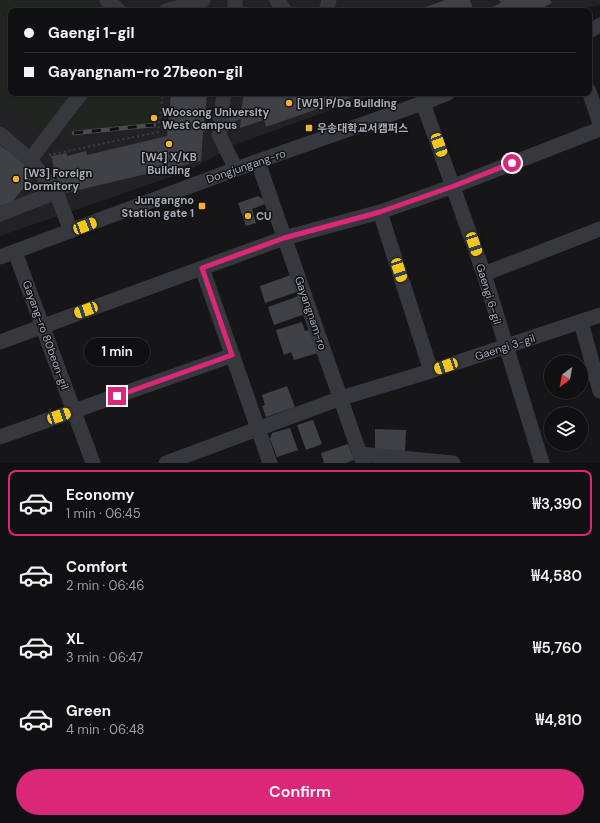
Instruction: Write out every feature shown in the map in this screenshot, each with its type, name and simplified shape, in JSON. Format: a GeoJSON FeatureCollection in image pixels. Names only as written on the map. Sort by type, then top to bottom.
{"type":"FeatureCollection","features":[{"type":"Feature","properties":{"kind":"street"},"geometry":{"type":"LineString","coordinates":[[107,0],[116,8]]}},
{"type":"Feature","properties":{"kind":"street"},"geometry":{"type":"LineString","coordinates":[[176,8],[203,0]]}},
{"type":"Feature","properties":{"kind":"street"},"geometry":{"type":"LineString","coordinates":[[277,0],[284,8]]}},
{"type":"Feature","properties":{"kind":"street"},"geometry":{"type":"LineString","coordinates":[[36,159],[80,96]]}},
{"type":"Feature","properties":{"kind":"street"},"geometry":{"type":"LineString","coordinates":[[224,96],[219,135],[236,169]]}},
{"type":"Feature","properties":{"kind":"street","name":"Dongjungang-ro"},"geometry":{"type":"LineString","coordinates":[[0,257],[236,169],[424,104],[441,96]]}},
{"type":"Feature","properties":{"kind":"street"},"geometry":{"type":"LineString","coordinates":[[591,96],[600,124]]}},
{"type":"Feature","properties":{"kind":"street","name":"Gaengi 6-gil"},"geometry":{"type":"LineString","coordinates":[[424,104],[484,274],[542,463]]}},
{"type":"Feature","properties":{"kind":"street"},"geometry":{"type":"LineString","coordinates":[[0,342],[284,238],[380,212],[454,186],[600,129]]}},
{"type":"Feature","properties":{"kind":"street"},"geometry":{"type":"LineString","coordinates":[[0,134],[36,159],[56,192],[71,231]]}},
{"type":"Feature","properties":{"kind":"street","name":"Gayangnam-ro"},"geometry":{"type":"LineString","coordinates":[[258,162],[362,459]]}},
{"type":"Feature","properties":{"kind":"street"},"geometry":{"type":"LineString","coordinates":[[0,214],[56,192]]}},
{"type":"Feature","properties":{"kind":"street"},"geometry":{"type":"LineString","coordinates":[[380,212],[431,371]]}},
{"type":"Feature","properties":{"kind":"street"},"geometry":{"type":"LineString","coordinates":[[484,274],[600,229]]}},
{"type":"Feature","properties":{"kind":"street","name":"Gayang-ro 80beon-gil"},"geometry":{"type":"LineString","coordinates":[[15,252],[93,463]]}},
{"type":"Feature","properties":{"kind":"street"},"geometry":{"type":"LineString","coordinates":[[202,268],[270,463]]}},
{"type":"Feature","properties":{"kind":"street","name":"Gaengi 3-gil"},"geometry":{"type":"LineString","coordinates":[[166,463],[341,398],[431,371],[600,315]]}},
{"type":"Feature","properties":{"kind":"street"},"geometry":{"type":"LineString","coordinates":[[581,322],[600,391]]}},
{"type":"Feature","properties":{"kind":"street"},"geometry":{"type":"LineString","coordinates":[[0,437],[232,355]]}},
{"type":"Feature","properties":{"kind":"street"},"geometry":{"type":"LineString","coordinates":[[362,459],[453,463]]}},
{"type":"Feature","properties":{"kind":"path"},"geometry":{"type":"LineString","coordinates":[[36,159],[158,132],[163,96]]}},
{"type":"Feature","properties":{"kind":"shaded area","name":"Woosong University West Campus"},"geometry":{"type":"Polygon","coordinates":[[[0,0],[600,0],[600,5],[584,8],[8,8],[8,96],[370,96],[237,144],[188,171],[0,236],[0,0]]]}},
{"type":"Feature","properties":{"kind":"shaded area"},"geometry":{"type":"Polygon","coordinates":[[[0,0],[101,0],[110,8],[8,8],[8,96],[76,96],[48,133],[0,96],[0,0]]]}},
{"type":"Feature","properties":{"kind":"shaded area"},"geometry":{"type":"Polygon","coordinates":[[[90,96],[159,96],[156,127],[73,137],[66,134],[90,96]]]}},
{"type":"Feature","properties":{"kind":"building"},"geometry":{"type":"Polygon","coordinates":[[[445,0],[470,0],[473,8],[423,8],[445,0]]]}},
{"type":"Feature","properties":{"kind":"building"},"geometry":{"type":"Polygon","coordinates":[[[499,0],[550,0],[552,3],[542,8],[490,8],[501,3],[499,0]]]}},
{"type":"Feature","properties":{"kind":"building","name":"[W4] X/KB Building"},"geometry":{"type":"Polygon","coordinates":[[[171,96],[207,96],[204,125],[241,113],[244,96],[354,96],[266,127],[264,120],[240,128],[241,119],[203,132],[201,161],[66,193],[64,185],[59,186],[51,156],[67,153],[67,156],[86,151],[87,155],[167,136],[171,96]]]}},
{"type":"Feature","properties":{"kind":"building","name":"[W3] Foreign Dormitory"},"geometry":{"type":"Polygon","coordinates":[[[0,145],[36,173],[12,202],[0,206],[0,145]]]}},
{"type":"Feature","properties":{"kind":"building","name":"CU"},"geometry":{"type":"Polygon","coordinates":[[[258,196],[264,200],[265,204],[252,209],[256,223],[246,226],[238,203],[258,196]]]}},
{"type":"Feature","properties":{"kind":"building"},"geometry":{"type":"Polygon","coordinates":[[[291,275],[297,292],[265,303],[260,286],[291,275]]]}},
{"type":"Feature","properties":{"kind":"building"},"geometry":{"type":"Polygon","coordinates":[[[299,296],[305,314],[274,325],[268,307],[299,296]]]}},
{"type":"Feature","properties":{"kind":"building"},"geometry":{"type":"Polygon","coordinates":[[[302,322],[305,331],[310,330],[318,353],[294,360],[291,352],[284,355],[276,330],[302,322]]]}},
{"type":"Feature","properties":{"kind":"building"},"geometry":{"type":"Polygon","coordinates":[[[287,386],[295,407],[266,417],[262,406],[265,405],[262,395],[287,386]]]}},
{"type":"Feature","properties":{"kind":"building"},"geometry":{"type":"Polygon","coordinates":[[[313,420],[322,444],[306,450],[297,425],[313,420]]]}},
{"type":"Feature","properties":{"kind":"building"},"geometry":{"type":"Polygon","coordinates":[[[290,428],[298,450],[277,457],[270,439],[272,433],[290,428]]]}},
{"type":"Feature","properties":{"kind":"building"},"geometry":{"type":"Polygon","coordinates":[[[375,429],[406,430],[405,451],[375,450],[375,429]]]}},
{"type":"Feature","properties":{"kind":"building"},"geometry":{"type":"Polygon","coordinates":[[[348,444],[354,460],[346,463],[324,463],[321,453],[348,444]]]}},
{"type":"Feature","properties":{"kind":"railway"},"geometry":{"type":"LineString","coordinates":[[74,133],[154,125]]}},
{"type":"Feature","properties":{"kind":"place","name":"[W5] P/Da Building"},"geometry":{"type":"Point","coordinates":[289,103]}},
{"type":"Feature","properties":{"kind":"place","name":"Woosong University West Campus"},"geometry":{"type":"Point","coordinates":[154,118]}},
{"type":"Feature","properties":{"kind":"place","name":"우송대학교서캠퍼스"},"geometry":{"type":"Point","coordinates":[309,128]}},
{"type":"Feature","properties":{"kind":"place","name":"[W4] X/KB Building"},"geometry":{"type":"Point","coordinates":[169,144]}},
{"type":"Feature","properties":{"kind":"place","name":"[W3] Foreign Dormitory"},"geometry":{"type":"Point","coordinates":[16,179]}},
{"type":"Feature","properties":{"kind":"place","name":"Jungangno Station gate 1"},"geometry":{"type":"Point","coordinates":[202,206]}},
{"type":"Feature","properties":{"kind":"place","name":"CU"},"geometry":{"type":"Point","coordinates":[248,216]}},
{"type":"Feature","properties":{"kind":"route"},"geometry":{"type":"LineString","coordinates":[[117,396],[232,355],[202,268],[284,238],[380,212],[454,186],[512,163]]}}]}
